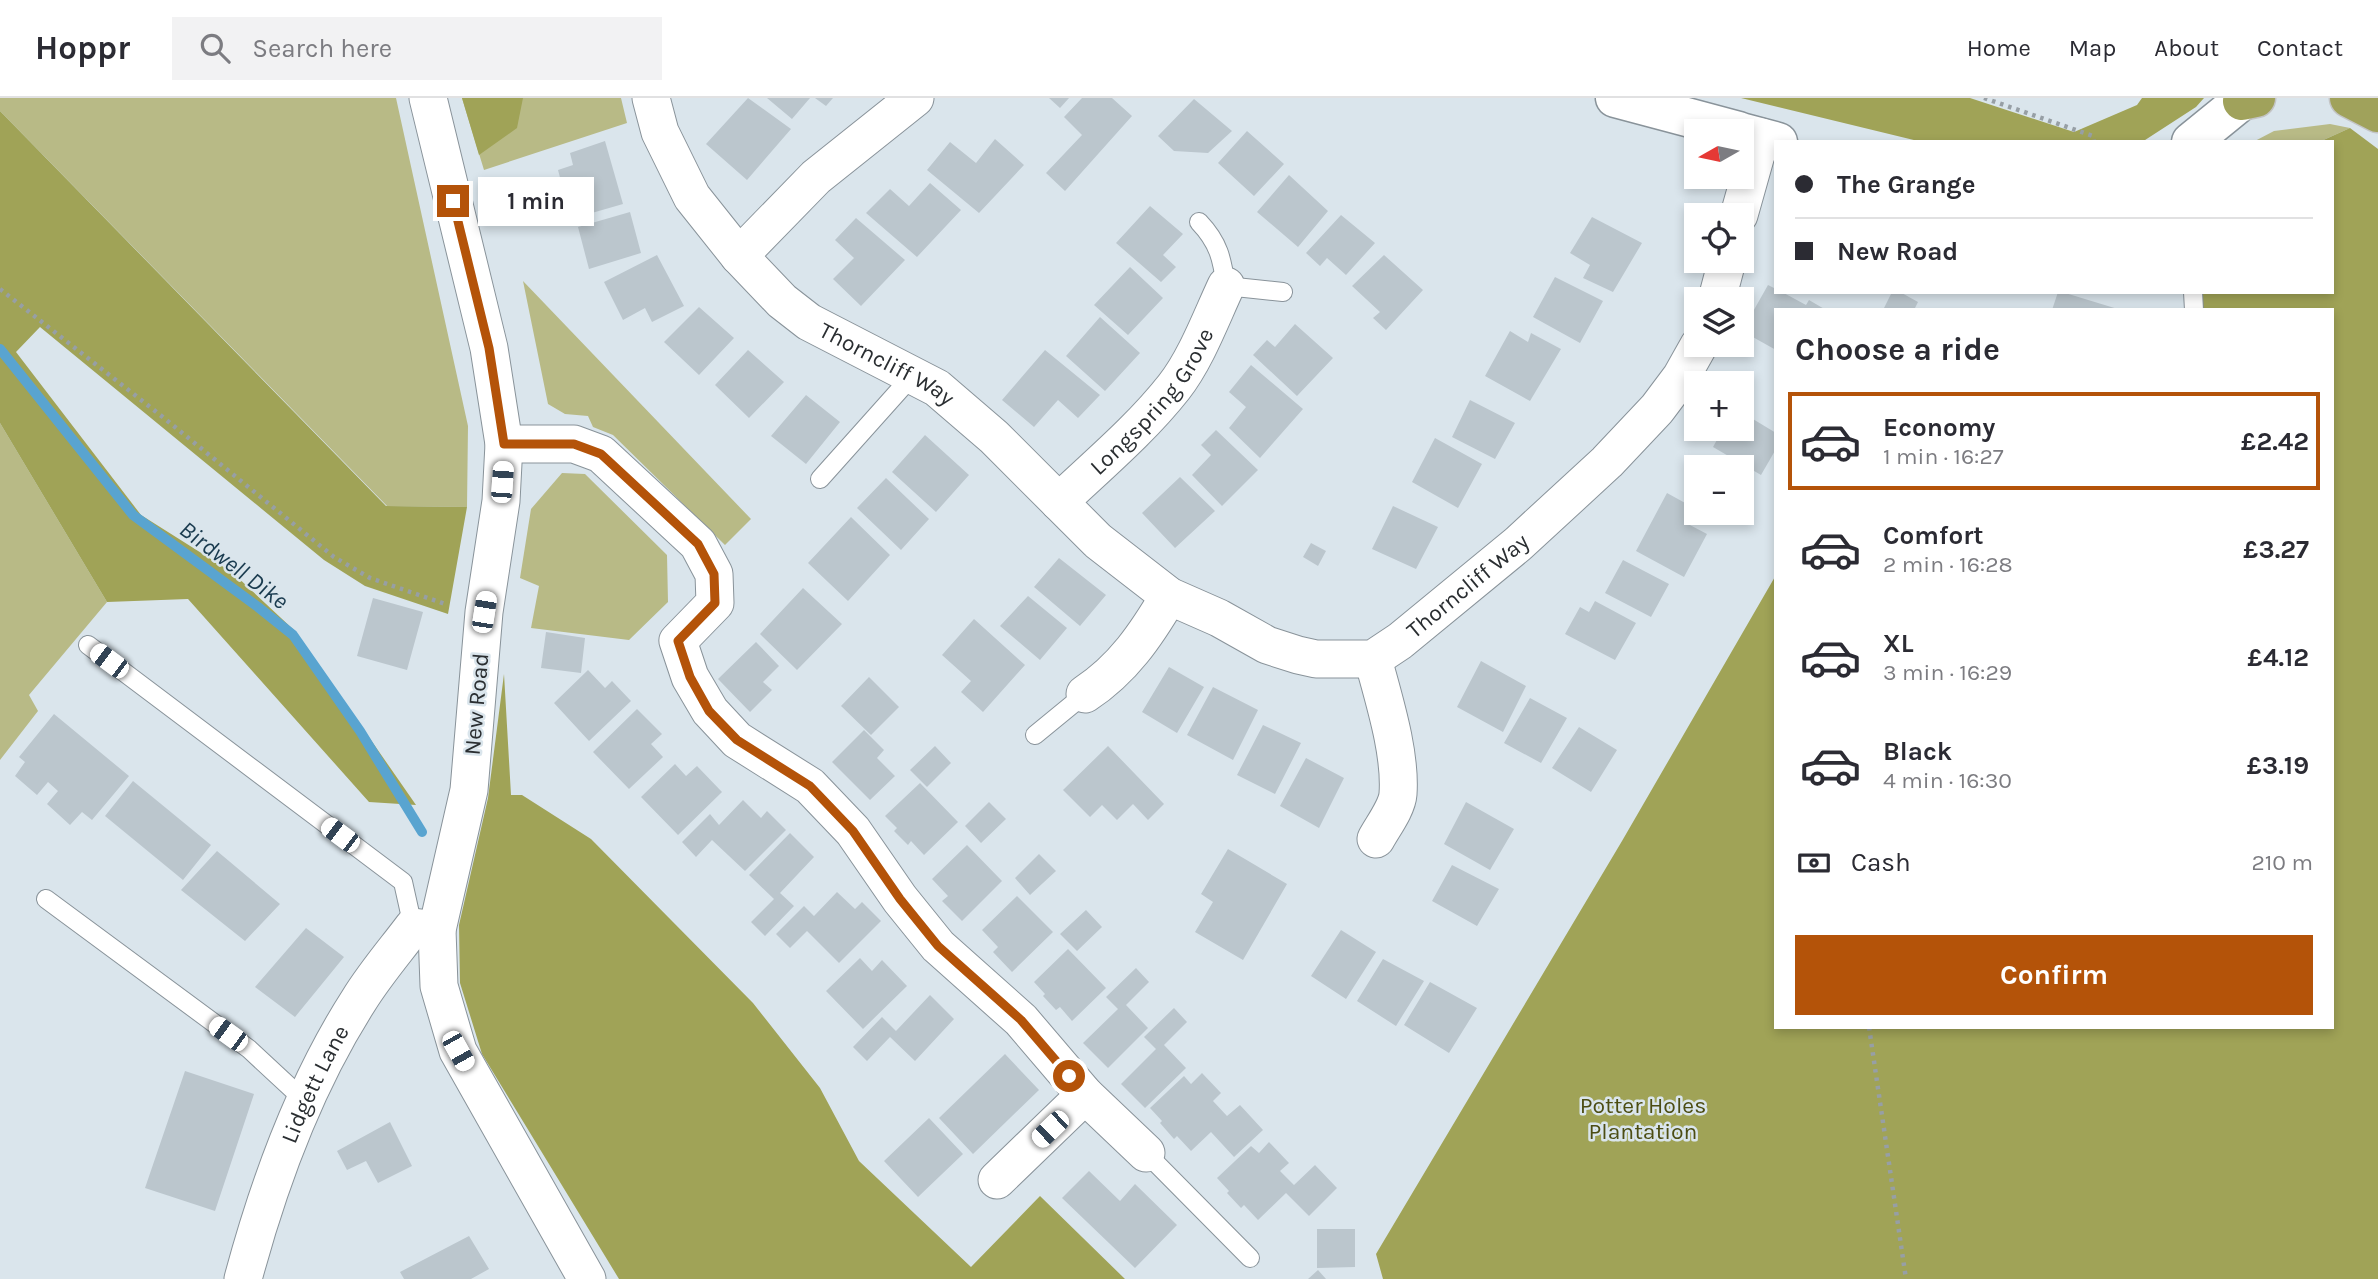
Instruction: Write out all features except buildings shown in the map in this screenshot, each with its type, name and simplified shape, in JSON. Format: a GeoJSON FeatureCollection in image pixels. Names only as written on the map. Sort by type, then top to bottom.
{"type":"FeatureCollection","features":[{"type":"Feature","properties":{"kind":"highway"},"geometry":{"type":"LineString","coordinates":[[2349,98],[2378,113]]}},
{"type":"Feature","properties":{"kind":"street","name":"New Road"},"geometry":{"type":"LineString","coordinates":[[428,98],[489,348],[504,444],[501,501],[484,612],[469,790],[425,929],[458,1051],[587,1279]]}},
{"type":"Feature","properties":{"kind":"street","name":"Thorncliff Way"},"geometry":{"type":"LineString","coordinates":[[651,98],[660,132],[692,197],[739,256],[782,300],[809,322],[937,388],[994,437],[1098,541],[1169,596],[1219,618],[1267,645],[1316,659],[1373,660],[1421,625],[1518,544],[1607,462],[1657,409],[1692,357]]}},
{"type":"Feature","properties":{"kind":"street"},"geometry":{"type":"LineString","coordinates":[[739,256],[816,177],[915,98]]}},
{"type":"Feature","properties":{"kind":"street"},"geometry":{"type":"LineString","coordinates":[[1615,98],[1755,136],[1742,203]]}},
{"type":"Feature","properties":{"kind":"street"},"geometry":{"type":"LineString","coordinates":[[2194,140],[2247,99]]}},
{"type":"Feature","properties":{"kind":"street","name":"Longspring Grove"},"geometry":{"type":"LineString","coordinates":[[1059,502],[1175,385],[1198,345],[1226,286]]}},
{"type":"Feature","properties":{"kind":"street"},"geometry":{"type":"LineString","coordinates":[[504,444],[574,444],[601,454],[698,544],[714,574],[715,603],[678,641],[690,677],[709,711],[737,740],[810,786],[853,831],[900,899],[938,946],[1021,1020],[1085,1095],[1146,1153]]}},
{"type":"Feature","properties":{"kind":"street"},"geometry":{"type":"LineString","coordinates":[[1085,694],[1102,682],[1132,653],[1169,596]]}},
{"type":"Feature","properties":{"kind":"street"},"geometry":{"type":"LineString","coordinates":[[1373,660],[1396,759],[1398,797],[1376,839]]}},
{"type":"Feature","properties":{"kind":"street","name":"Lidgett Lane"},"geometry":{"type":"LineString","coordinates":[[243,1279],[277,1171],[312,1083],[359,1000],[425,929]]}},
{"type":"Feature","properties":{"kind":"street"},"geometry":{"type":"LineString","coordinates":[[997,1180],[1085,1095]]}},
{"type":"Feature","properties":{"kind":"lane"},"geometry":{"type":"LineString","coordinates":[[1199,222],[1214,237],[1226,286],[1283,292]]}},
{"type":"Feature","properties":{"kind":"lane"},"geometry":{"type":"LineString","coordinates":[[820,479],[913,375]]}},
{"type":"Feature","properties":{"kind":"lane"},"geometry":{"type":"LineString","coordinates":[[88,645],[403,882],[425,929]]}},
{"type":"Feature","properties":{"kind":"lane"},"geometry":{"type":"LineString","coordinates":[[1035,735],[1085,694]]}},
{"type":"Feature","properties":{"kind":"lane"},"geometry":{"type":"LineString","coordinates":[[46,899],[248,1049],[305,1101]]}},
{"type":"Feature","properties":{"kind":"lane"},"geometry":{"type":"LineString","coordinates":[[1146,1153],[1250,1258]]}},
{"type":"Feature","properties":{"kind":"path"},"geometry":{"type":"LineString","coordinates":[[1984,98],[2093,136],[2094,140]]}},
{"type":"Feature","properties":{"kind":"path"},"geometry":{"type":"LineString","coordinates":[[0,289],[334,557],[370,578],[449,606],[484,612]]}},
{"type":"Feature","properties":{"kind":"path"},"geometry":{"type":"LineString","coordinates":[[1869,1029],[1906,1279]]}},
{"type":"Feature","properties":{"kind":"green space"},"geometry":{"type":"Polygon","coordinates":[[[0,98],[396,98],[468,426],[467,507],[387,506],[0,111],[0,98]]]}},
{"type":"Feature","properties":{"kind":"green space"},"geometry":{"type":"Polygon","coordinates":[[[462,98],[621,98],[627,123],[484,170],[462,98]]]}},
{"type":"Feature","properties":{"kind":"green space"},"geometry":{"type":"Polygon","coordinates":[[[462,98],[523,98],[517,128],[479,155],[462,98]]]}},
{"type":"Feature","properties":{"kind":"green space"},"geometry":{"type":"Polygon","coordinates":[[[1741,98],[1970,98],[2074,132],[2137,105],[2142,98],[2204,98],[2196,107],[2145,140],[1914,140],[1741,98]]]}},
{"type":"Feature","properties":{"kind":"green space"},"geometry":{"type":"Polygon","coordinates":[[[0,111],[386,506],[467,507],[448,614],[365,586],[324,560],[40,327],[16,352],[141,515],[233,573],[296,632],[416,805],[369,802],[188,599],[107,602],[0,423],[0,111]]]}},
{"type":"Feature","properties":{"kind":"green space"},"geometry":{"type":"Polygon","coordinates":[[[2330,124],[2350,128],[2323,140],[2257,140],[2274,131],[2330,124]]]}},
{"type":"Feature","properties":{"kind":"green space","name":"Potter Holes Plantation"},"geometry":{"type":"Polygon","coordinates":[[[2350,128],[2378,149],[2378,1279],[1383,1279],[1376,1254],[1622,841],[1774,578],[1774,1029],[2334,1029],[2334,308],[2184,308],[2187,294],[2334,294],[2334,140],[2323,140],[2350,128]]]}},
{"type":"Feature","properties":{"kind":"green space"},"geometry":{"type":"Polygon","coordinates":[[[523,281],[751,519],[725,545],[613,435],[593,427],[588,416],[565,414],[548,404],[523,281]]]}},
{"type":"Feature","properties":{"kind":"green space"},"geometry":{"type":"Polygon","coordinates":[[[0,423],[107,602],[29,695],[38,711],[0,760],[0,423]]]}},
{"type":"Feature","properties":{"kind":"green space"},"geometry":{"type":"Polygon","coordinates":[[[562,473],[585,474],[667,555],[668,602],[629,640],[531,628],[539,586],[520,578],[531,509],[562,473]]]}},
{"type":"Feature","properties":{"kind":"green space"},"geometry":{"type":"Polygon","coordinates":[[[504,674],[511,795],[522,795],[591,839],[753,1003],[820,1088],[859,1161],[971,1267],[1040,1196],[1125,1279],[619,1279],[482,1054],[460,983],[459,925],[488,798],[504,674]]]}},
{"type":"Feature","properties":{"kind":"waterway","name":"Birdwell Dike"},"geometry":{"type":"LineString","coordinates":[[0,349],[133,515],[293,635],[360,731],[422,832]]}},
{"type":"Feature","properties":{"kind":"route"},"geometry":{"type":"LineString","coordinates":[[453,201],[489,348],[504,444],[574,444],[601,454],[698,544],[714,574],[715,603],[678,641],[690,677],[709,711],[737,740],[810,786],[853,831],[900,899],[938,946],[1021,1020],[1069,1076]]}}]}
